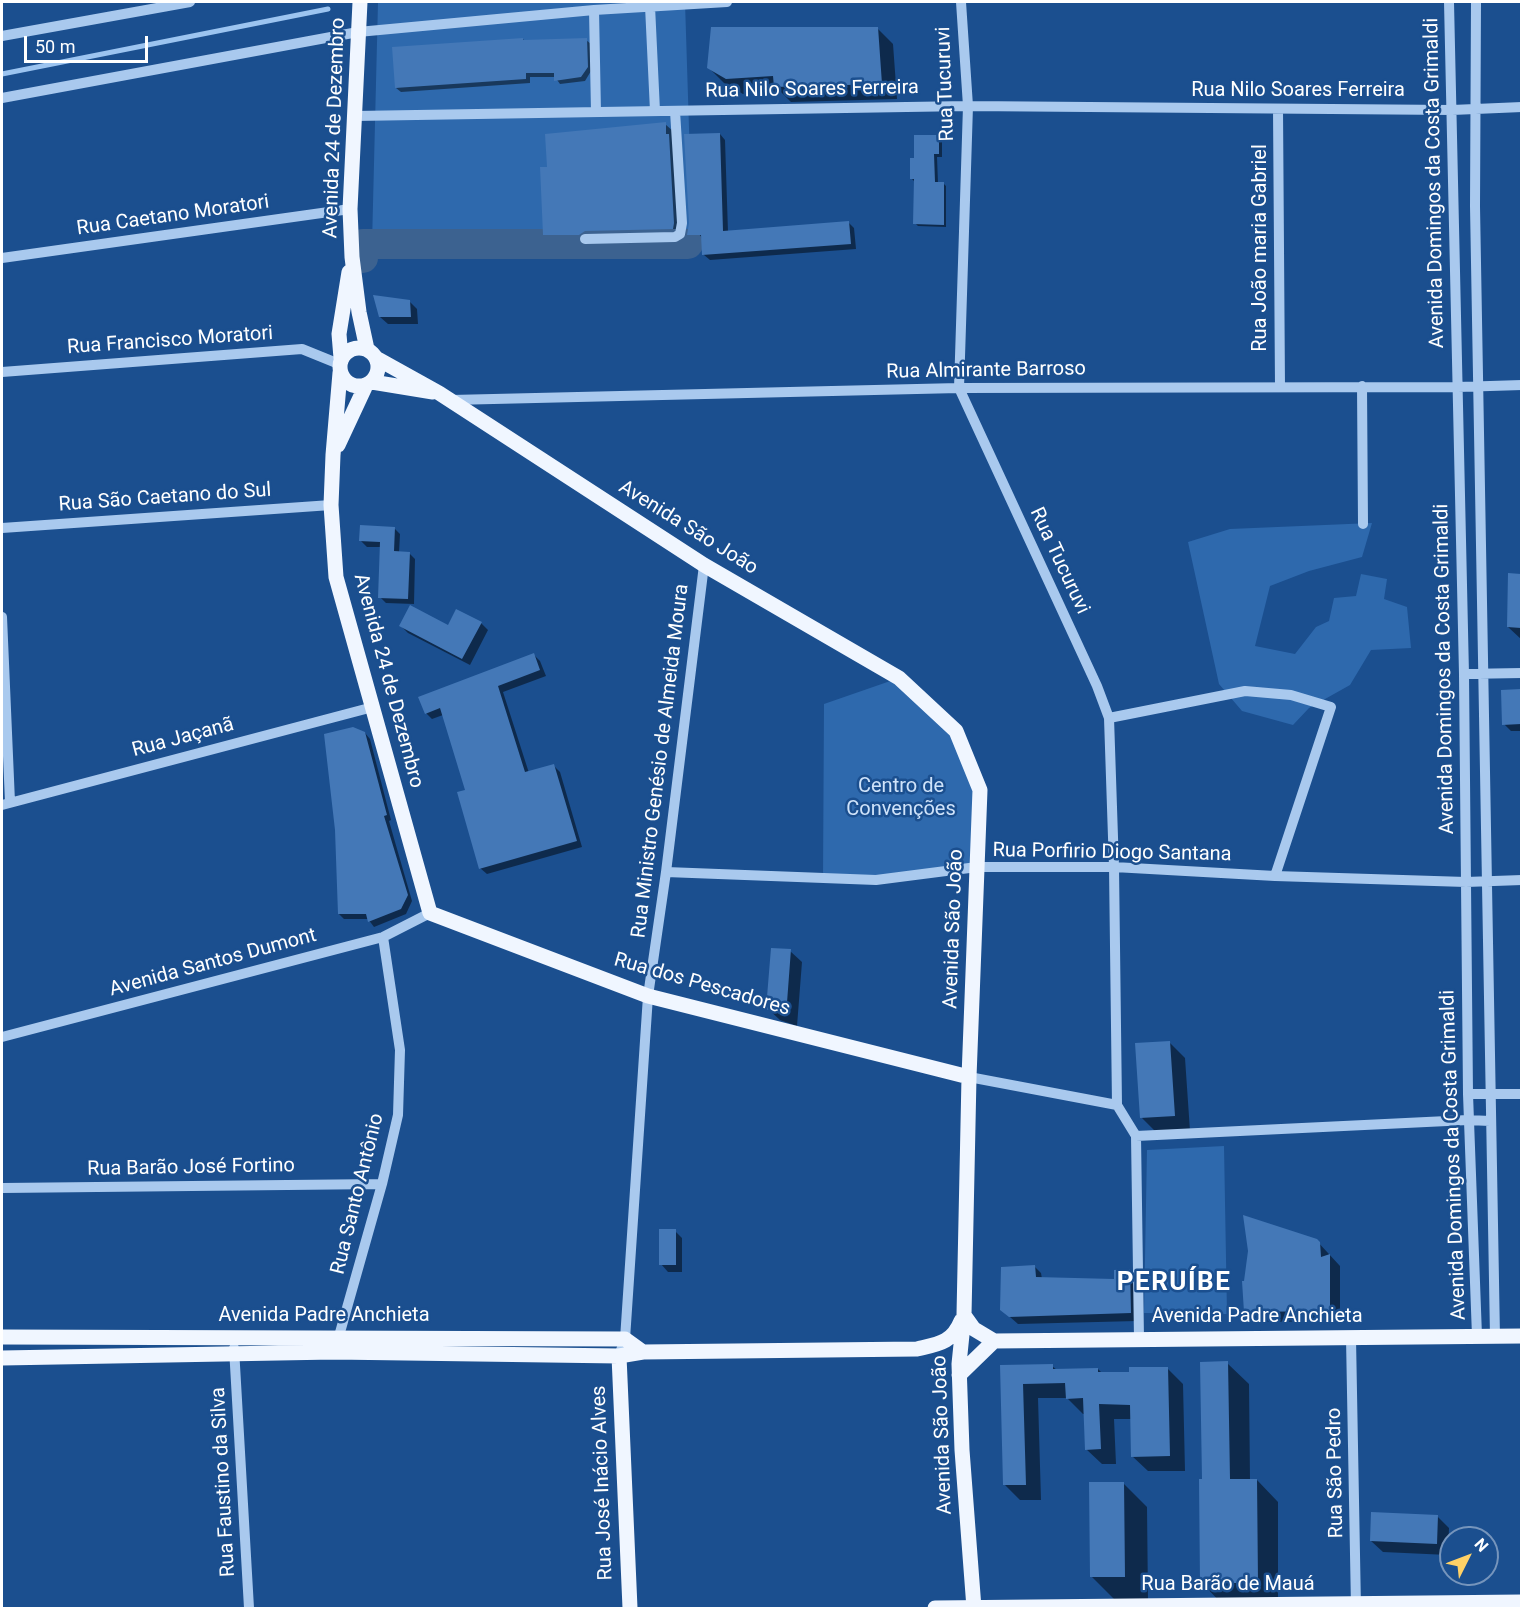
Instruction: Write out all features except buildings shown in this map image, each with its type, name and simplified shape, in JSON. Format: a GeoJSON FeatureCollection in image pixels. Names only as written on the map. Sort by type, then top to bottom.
{"type":"FeatureCollection","features":[{"type":"Feature","properties":{"kind":"main road","name":"Avenida 24 de Dezembro"},"geometry":{"type":"LineString","coordinates":[[360,2],[350,209],[352,257],[359,312],[372,354]]}},
{"type":"Feature","properties":{"kind":"main road","name":"Avenida 24 de Dezembro"},"geometry":{"type":"LineString","coordinates":[[352,257],[339,334],[340,365],[331,505],[336,577],[430,913]]}},
{"type":"Feature","properties":{"kind":"main road"},"geometry":{"type":"LineString","coordinates":[[369,384],[378,371],[372,354],[361,348],[350,350],[340,365],[348,384],[360,387],[369,384],[445,397]]}},
{"type":"Feature","properties":{"kind":"main road","name":"Avenida São João"},"geometry":{"type":"LineString","coordinates":[[372,354],[445,397],[704,565],[899,678],[956,731],[980,790],[969,1077],[964,1315],[959,1375],[962,1450],[974,1608]]}},
{"type":"Feature","properties":{"kind":"main road","name":"Avenida 24 de Dezembro"},"geometry":{"type":"LineString","coordinates":[[333,456],[369,384]]}},
{"type":"Feature","properties":{"kind":"main road","name":"Rua dos Pescadores"},"geometry":{"type":"LineString","coordinates":[[430,913],[648,996],[969,1077]]}},
{"type":"Feature","properties":{"kind":"main road"},"geometry":{"type":"LineString","coordinates":[[959,1375],[994,1341],[974,1329],[964,1315]]}},
{"type":"Feature","properties":{"kind":"main road","name":"Avenida Padre Anchieta"},"geometry":{"type":"LineString","coordinates":[[2,1337],[233,1337],[336,1344],[619,1356],[643,1352],[917,1349],[946,1341],[958,1328],[964,1315]]}},
{"type":"Feature","properties":{"kind":"main road","name":"Avenida Padre Anchieta"},"geometry":{"type":"LineString","coordinates":[[994,1341],[1521,1336]]}},
{"type":"Feature","properties":{"kind":"main road"},"geometry":{"type":"LineString","coordinates":[[625,1339],[643,1352]]}},
{"type":"Feature","properties":{"kind":"main road","name":"Avenida Padre Anchieta"},"geometry":{"type":"LineString","coordinates":[[2,1358],[234,1354],[336,1344],[625,1339]]}},
{"type":"Feature","properties":{"kind":"main road","name":"Rua José Inácio Alves"},"geometry":{"type":"LineString","coordinates":[[619,1356],[630,1608]]}},
{"type":"Feature","properties":{"kind":"main road","name":"Rua Barão de Mauá"},"geometry":{"type":"LineString","coordinates":[[935,1608],[1356,1607],[1521,1602]]}},
{"type":"Feature","properties":{"kind":"street"},"geometry":{"type":"LineString","coordinates":[[2,36],[190,2]]}},
{"type":"Feature","properties":{"kind":"street"},"geometry":{"type":"LineString","coordinates":[[2,98],[358,32],[594,10],[727,2]]}},
{"type":"Feature","properties":{"kind":"street","name":"Rua Tucuruvi"},"geometry":{"type":"LineString","coordinates":[[961,2],[968,106],[959,388],[1097,686],[1109,718],[1114,867],[1117,1105]]}},
{"type":"Feature","properties":{"kind":"street","name":"Avenida Domingos da Costa Grimaldi"},"geometry":{"type":"LineString","coordinates":[[1449,2],[1464,674],[1468,1120],[1477,1336]]}},
{"type":"Feature","properties":{"kind":"street","name":"Avenida Domingos da Costa Grimaldi"},"geometry":{"type":"LineString","coordinates":[[1476,2],[1478,386],[1495,1336]]}},
{"type":"Feature","properties":{"kind":"street"},"geometry":{"type":"LineString","coordinates":[[650,6],[655,111]]}},
{"type":"Feature","properties":{"kind":"street"},"geometry":{"type":"LineString","coordinates":[[594,10],[596,112]]}},
{"type":"Feature","properties":{"kind":"street","name":"Rua Nilo Soares Ferreira"},"geometry":{"type":"LineString","coordinates":[[355,116],[968,106],[1452,110],[1521,107]]}},
{"type":"Feature","properties":{"kind":"street","name":"Rua João maria Gabriel"},"geometry":{"type":"LineString","coordinates":[[1278,109],[1280,387]]}},
{"type":"Feature","properties":{"kind":"street"},"geometry":{"type":"LineString","coordinates":[[585,239],[675,237],[680,234],[682,223],[675,111]]}},
{"type":"Feature","properties":{"kind":"street","name":"Rua Caetano Moratori"},"geometry":{"type":"LineString","coordinates":[[2,258],[350,209]]}},
{"type":"Feature","properties":{"kind":"street","name":"Rua Francisco Moratori"},"geometry":{"type":"LineString","coordinates":[[2,372],[302,349],[340,365]]}},
{"type":"Feature","properties":{"kind":"street","name":"Rua Almirante Barroso"},"geometry":{"type":"LineString","coordinates":[[445,397],[959,388],[1521,385]]}},
{"type":"Feature","properties":{"kind":"street"},"geometry":{"type":"LineString","coordinates":[[1362,386],[1363,524]]}},
{"type":"Feature","properties":{"kind":"street","name":"Rua São Caetano do Sul"},"geometry":{"type":"LineString","coordinates":[[2,528],[331,505]]}},
{"type":"Feature","properties":{"kind":"street","name":"Rua Ministro Genésio de Almeida Moura"},"geometry":{"type":"LineString","coordinates":[[619,1356],[625,1339],[648,996],[666,872],[704,565]]}},
{"type":"Feature","properties":{"kind":"street"},"geometry":{"type":"LineString","coordinates":[[2,617],[6,803]]}},
{"type":"Feature","properties":{"kind":"street"},"geometry":{"type":"LineString","coordinates":[[1464,674],[1521,673]]}},
{"type":"Feature","properties":{"kind":"street"},"geometry":{"type":"LineString","coordinates":[[1109,718],[1245,691],[1291,695],[1331,707],[1275,876]]}},
{"type":"Feature","properties":{"kind":"street","name":"Rua Jaçanã"},"geometry":{"type":"LineString","coordinates":[[6,803],[373,707]]}},
{"type":"Feature","properties":{"kind":"street","name":"Rua Porfirio Diogo Santana"},"geometry":{"type":"LineString","coordinates":[[666,872],[876,880],[977,867],[1114,867],[1275,876],[1466,882],[1521,880]]}},
{"type":"Feature","properties":{"kind":"street","name":"Avenida Santos Dumont"},"geometry":{"type":"LineString","coordinates":[[2,1037],[383,937],[430,913]]}},
{"type":"Feature","properties":{"kind":"street","name":"Rua Santo Antônio"},"geometry":{"type":"LineString","coordinates":[[336,1344],[382,1184],[398,1115],[400,1050],[383,937]]}},
{"type":"Feature","properties":{"kind":"street"},"geometry":{"type":"LineString","coordinates":[[969,1077],[1117,1105],[1136,1136],[1139,1339]]}},
{"type":"Feature","properties":{"kind":"street"},"geometry":{"type":"LineString","coordinates":[[1468,1094],[1521,1094]]}},
{"type":"Feature","properties":{"kind":"street"},"geometry":{"type":"LineString","coordinates":[[1136,1136],[1468,1120],[1490,1121]]}},
{"type":"Feature","properties":{"kind":"street","name":"Rua Barão José Fortino"},"geometry":{"type":"LineString","coordinates":[[2,1188],[382,1184]]}},
{"type":"Feature","properties":{"kind":"street","name":"Rua Faustino da Silva"},"geometry":{"type":"LineString","coordinates":[[233,1337],[249,1608]]}},
{"type":"Feature","properties":{"kind":"street","name":"Rua São Pedro"},"geometry":{"type":"LineString","coordinates":[[1351,1338],[1356,1607]]}},
{"type":"Feature","properties":{"kind":"green space"},"geometry":{"type":"Polygon","coordinates":[[[378,2],[685,2],[693,254],[372,244],[378,2]]]}},
{"type":"Feature","properties":{"kind":"green space"},"geometry":{"type":"Polygon","coordinates":[[[1372,523],[1362,557],[1309,571],[1270,586],[1255,646],[1295,654],[1316,627],[1329,621],[1334,598],[1356,596],[1361,574],[1387,579],[1384,599],[1407,607],[1411,648],[1371,650],[1350,685],[1309,708],[1293,725],[1242,711],[1219,684],[1188,542],[1230,529],[1372,523]]]}},
{"type":"Feature","properties":{"kind":"green space","name":"Centro de Convenções"},"geometry":{"type":"Polygon","coordinates":[[[899,678],[956,731],[980,790],[977,867],[876,880],[823,878],[824,704],[899,678]]]}},
{"type":"Feature","properties":{"kind":"green space"},"geometry":{"type":"Polygon","coordinates":[[[1224,1146],[1227,1314],[1144,1313],[1147,1150],[1224,1146]]]}},
{"type":"Feature","properties":{"kind":"waterway"},"geometry":{"type":"LineString","coordinates":[[2,74],[328,9]]}},
{"type":"Feature","properties":{"kind":"waterway"},"geometry":{"type":"LineString","coordinates":[[363,258],[363,244],[688,244]]}},
{"type":"Feature","properties":{"kind":"district","name":"PERUÍBE"},"geometry":{"type":"Point","coordinates":[1174,1283]}}]}
